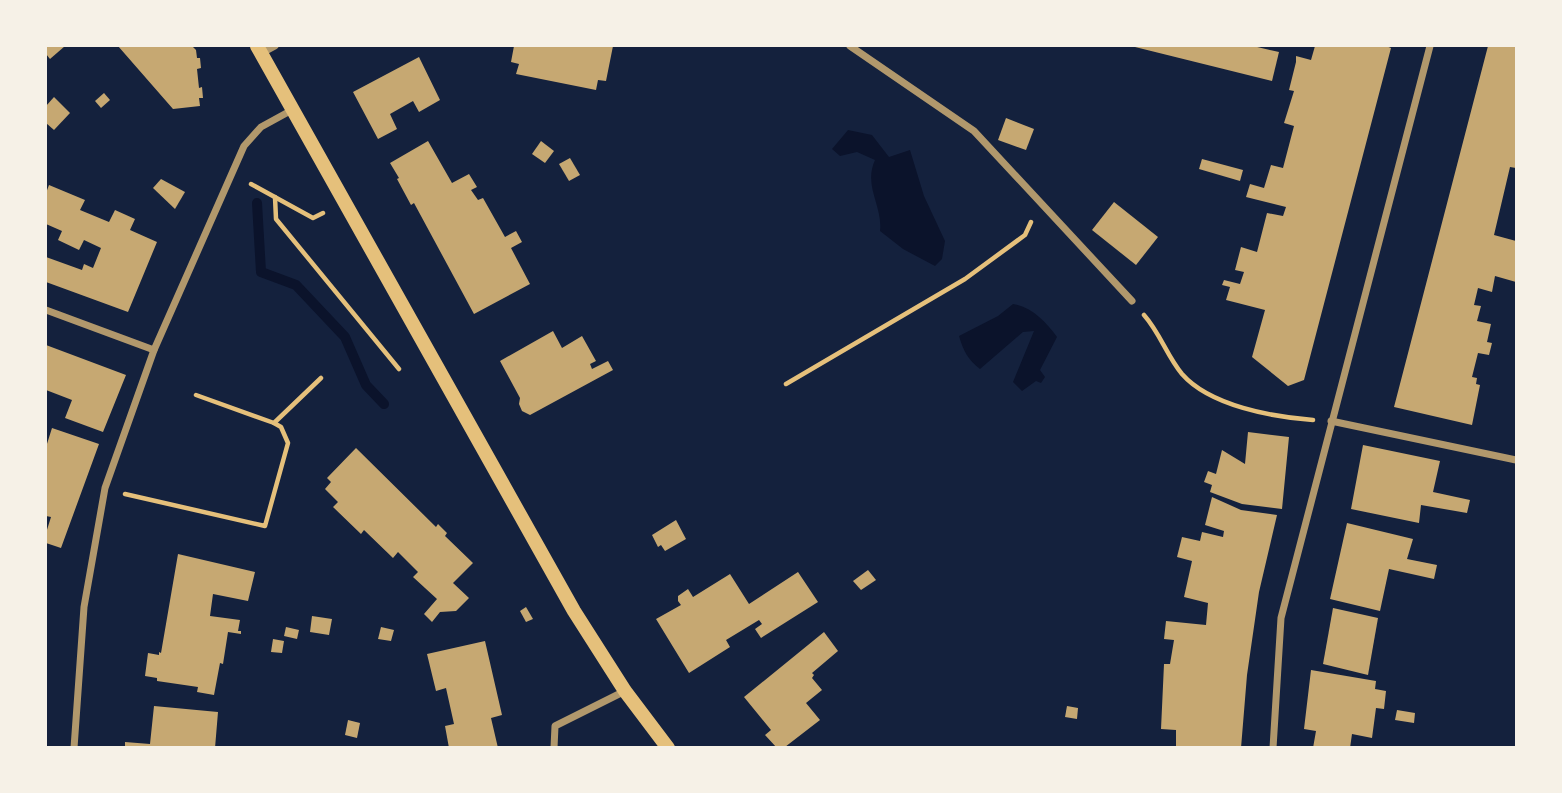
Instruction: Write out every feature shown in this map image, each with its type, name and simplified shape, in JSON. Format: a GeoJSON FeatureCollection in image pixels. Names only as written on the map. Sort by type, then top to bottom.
{"type":"FeatureCollection","features":[{"type":"Feature","properties":{"kind":"main road"},"geometry":{"type":"LineString","coordinates":[[264,48],[293,109],[574,611],[625,691],[668,747]]}},
{"type":"Feature","properties":{"kind":"street"},"geometry":{"type":"LineString","coordinates":[[850,46],[974,131],[1132,301]]}},
{"type":"Feature","properties":{"kind":"street"},"geometry":{"type":"LineString","coordinates":[[1273,747],[1281,618],[1430,46]]}},
{"type":"Feature","properties":{"kind":"street"},"geometry":{"type":"LineString","coordinates":[[74,747],[84,607],[105,488],[154,350],[244,146],[261,127],[293,109]]}},
{"type":"Feature","properties":{"kind":"street"},"geometry":{"type":"LineString","coordinates":[[46,310],[154,350]]}},
{"type":"Feature","properties":{"kind":"street"},"geometry":{"type":"LineString","coordinates":[[1331,421],[1517,460]]}},
{"type":"Feature","properties":{"kind":"street"},"geometry":{"type":"LineString","coordinates":[[554,747],[555,726],[625,691]]}},
{"type":"Feature","properties":{"kind":"path"},"geometry":{"type":"LineString","coordinates":[[247,182],[313,218],[323,213]]}},
{"type":"Feature","properties":{"kind":"path"},"geometry":{"type":"LineString","coordinates":[[275,197],[276,219],[399,369]]}},
{"type":"Feature","properties":{"kind":"path"},"geometry":{"type":"LineString","coordinates":[[786,384],[965,279],[1025,235],[1041,202]]}},
{"type":"Feature","properties":{"kind":"path"},"geometry":{"type":"LineString","coordinates":[[1132,301],[1153,325],[1170,358],[1184,377],[1203,391],[1257,411],[1293,418],[1331,421]]}},
{"type":"Feature","properties":{"kind":"path"},"geometry":{"type":"LineString","coordinates":[[274,423],[321,378]]}},
{"type":"Feature","properties":{"kind":"path"},"geometry":{"type":"LineString","coordinates":[[115,492],[265,526],[288,443],[281,427],[196,395]]}},
{"type":"Feature","properties":{"kind":"water"},"geometry":{"type":"Polygon","coordinates":[[[848,130],[872,135],[889,157],[910,150],[924,196],[945,241],[942,259],[935,266],[903,249],[880,231],[871,179],[875,160],[857,152],[840,156],[832,149],[848,130]]]}},
{"type":"Feature","properties":{"kind":"water"},"geometry":{"type":"Polygon","coordinates":[[[1013,304],[1038,316],[1057,337],[1040,370],[1045,377],[1041,383],[1036,381],[1022,391],[1013,382],[1034,331],[1023,332],[980,369],[972,362],[959,336],[998,316],[1013,304]]]}},
{"type":"Feature","properties":{"kind":"building"},"geometry":{"type":"Polygon","coordinates":[[[46,46],[65,46],[50,59],[46,54],[46,46]]]}},
{"type":"Feature","properties":{"kind":"building"},"geometry":{"type":"Polygon","coordinates":[[[118,46],[192,46],[196,50],[197,58],[200,58],[201,68],[197,69],[203,98],[199,98],[200,106],[173,109],[118,46]]]}},
{"type":"Feature","properties":{"kind":"building"},"geometry":{"type":"Polygon","coordinates":[[[514,46],[613,46],[606,81],[598,80],[596,90],[516,74],[519,64],[511,62],[514,46]]]}},
{"type":"Feature","properties":{"kind":"building"},"geometry":{"type":"Polygon","coordinates":[[[1131,46],[1253,46],[1279,52],[1272,81],[1131,46]]]}},
{"type":"Feature","properties":{"kind":"building"},"geometry":{"type":"Polygon","coordinates":[[[1315,46],[1391,48],[1304,380],[1288,386],[1252,357],[1265,310],[1226,300],[1230,287],[1222,285],[1224,280],[1240,284],[1244,272],[1235,270],[1241,247],[1257,252],[1267,213],[1283,216],[1286,207],[1246,197],[1250,184],[1264,188],[1271,165],[1283,168],[1294,126],[1284,123],[1294,91],[1289,90],[1296,56],[1311,60],[1315,46]]]}},
{"type":"Feature","properties":{"kind":"building"},"geometry":{"type":"Polygon","coordinates":[[[1488,46],[1516,46],[1516,168],[1510,167],[1494,235],[1516,241],[1516,282],[1495,276],[1492,292],[1478,288],[1474,305],[1481,306],[1477,321],[1491,324],[1487,342],[1492,343],[1489,355],[1478,353],[1472,377],[1477,378],[1476,384],[1480,385],[1472,425],[1394,407],[1488,46]]]}},
{"type":"Feature","properties":{"kind":"building"},"geometry":{"type":"Polygon","coordinates":[[[419,57],[440,100],[419,112],[413,101],[390,114],[397,129],[378,139],[353,92],[419,57]]]}},
{"type":"Feature","properties":{"kind":"building"},"geometry":{"type":"Polygon","coordinates":[[[104,93],[110,100],[101,108],[95,101],[104,93]]]}},
{"type":"Feature","properties":{"kind":"building"},"geometry":{"type":"Polygon","coordinates":[[[54,97],[70,113],[54,130],[46,123],[46,106],[54,97]]]}},
{"type":"Feature","properties":{"kind":"building"},"geometry":{"type":"Polygon","coordinates":[[[1006,118],[1034,129],[1026,150],[998,140],[1006,118]]]}},
{"type":"Feature","properties":{"kind":"building"},"geometry":{"type":"Polygon","coordinates":[[[428,141],[452,183],[469,174],[477,187],[471,190],[478,200],[483,198],[505,237],[516,231],[522,242],[511,248],[530,284],[474,314],[390,163],[428,141]]]}},
{"type":"Feature","properties":{"kind":"building"},"geometry":{"type":"Polygon","coordinates":[[[541,141],[554,151],[545,163],[532,154],[541,141]]]}},
{"type":"Feature","properties":{"kind":"building"},"geometry":{"type":"Polygon","coordinates":[[[570,158],[580,175],[569,181],[559,164],[570,158]]]}},
{"type":"Feature","properties":{"kind":"building"},"geometry":{"type":"Polygon","coordinates":[[[1202,159],[1243,170],[1240,181],[1199,169],[1202,159]]]}},
{"type":"Feature","properties":{"kind":"building"},"geometry":{"type":"Polygon","coordinates":[[[161,179],[185,192],[175,209],[153,188],[161,179]]]}},
{"type":"Feature","properties":{"kind":"building"},"geometry":{"type":"Polygon","coordinates":[[[49,185],[85,200],[80,210],[109,222],[115,210],[135,219],[130,230],[157,242],[128,312],[46,282],[46,257],[82,270],[84,264],[93,268],[101,248],[84,240],[79,250],[58,240],[62,231],[46,224],[46,193],[49,185]]]}},
{"type":"Feature","properties":{"kind":"building"},"geometry":{"type":"Polygon","coordinates":[[[1114,202],[1158,237],[1136,265],[1092,230],[1114,202]]]}},
{"type":"Feature","properties":{"kind":"building"},"geometry":{"type":"Polygon","coordinates":[[[553,331],[562,348],[582,336],[596,361],[590,364],[592,369],[608,361],[613,370],[530,415],[522,411],[520,398],[500,361],[553,331]]]}},
{"type":"Feature","properties":{"kind":"building"},"geometry":{"type":"Polygon","coordinates":[[[46,345],[126,375],[103,432],[65,418],[72,400],[46,390],[46,345]]]}},
{"type":"Feature","properties":{"kind":"building"},"geometry":{"type":"Polygon","coordinates":[[[52,428],[99,444],[61,548],[46,543],[51,517],[46,516],[46,447],[52,428]]]}},
{"type":"Feature","properties":{"kind":"building"},"geometry":{"type":"Polygon","coordinates":[[[1248,432],[1289,437],[1282,509],[1242,504],[1210,492],[1212,485],[1204,482],[1208,471],[1216,474],[1222,450],[1245,464],[1248,432]]]}},
{"type":"Feature","properties":{"kind":"building"},"geometry":{"type":"Polygon","coordinates":[[[1363,445],[1440,461],[1433,492],[1470,500],[1467,513],[1421,505],[1419,523],[1351,509],[1363,445]]]}},
{"type":"Feature","properties":{"kind":"building"},"geometry":{"type":"Polygon","coordinates":[[[356,448],[436,527],[438,524],[447,533],[445,536],[473,563],[453,583],[469,598],[456,611],[440,612],[432,622],[424,614],[437,599],[413,577],[418,572],[398,552],[393,558],[364,530],[361,534],[333,507],[338,502],[325,489],[331,482],[327,478],[356,448]]]}},
{"type":"Feature","properties":{"kind":"building"},"geometry":{"type":"Polygon","coordinates":[[[1212,497],[1241,510],[1277,515],[1259,592],[1247,675],[1241,748],[1176,748],[1176,730],[1161,729],[1164,664],[1170,664],[1174,640],[1164,639],[1166,621],[1206,625],[1208,603],[1184,597],[1192,561],[1177,557],[1182,537],[1200,541],[1202,532],[1223,537],[1224,531],[1205,525],[1212,497]]]}},
{"type":"Feature","properties":{"kind":"building"},"geometry":{"type":"Polygon","coordinates":[[[676,520],[686,539],[665,551],[661,545],[658,547],[652,535],[676,520]]]}},
{"type":"Feature","properties":{"kind":"building"},"geometry":{"type":"Polygon","coordinates":[[[1347,523],[1413,539],[1407,559],[1437,565],[1434,579],[1389,569],[1380,611],[1330,599],[1347,523]]]}},
{"type":"Feature","properties":{"kind":"building"},"geometry":{"type":"Polygon","coordinates":[[[178,554],[255,572],[248,601],[213,594],[210,616],[240,620],[238,631],[241,631],[241,634],[228,632],[214,695],[197,692],[198,687],[157,681],[157,678],[145,676],[148,653],[161,653],[178,554]]]}},
{"type":"Feature","properties":{"kind":"building"},"geometry":{"type":"Polygon","coordinates":[[[868,570],[876,580],[861,590],[853,581],[868,570]]]}},
{"type":"Feature","properties":{"kind":"building"},"geometry":{"type":"Polygon","coordinates":[[[798,572],[818,602],[761,638],[755,629],[762,624],[759,620],[726,640],[730,647],[689,673],[656,619],[681,605],[678,596],[688,589],[693,597],[730,574],[749,604],[798,572]]]}},
{"type":"Feature","properties":{"kind":"building"},"geometry":{"type":"Polygon","coordinates":[[[526,607],[533,619],[526,622],[520,611],[526,607]]]}},
{"type":"Feature","properties":{"kind":"building"},"geometry":{"type":"Polygon","coordinates":[[[1333,608],[1378,618],[1368,675],[1323,664],[1333,608]]]}},
{"type":"Feature","properties":{"kind":"building"},"geometry":{"type":"Polygon","coordinates":[[[312,616],[332,619],[329,635],[310,632],[312,616]]]}},
{"type":"Feature","properties":{"kind":"building"},"geometry":{"type":"Polygon","coordinates":[[[286,627],[299,630],[297,639],[284,636],[286,627]]]}},
{"type":"Feature","properties":{"kind":"building"},"geometry":{"type":"Polygon","coordinates":[[[381,627],[394,630],[391,641],[378,639],[381,627]]]}},
{"type":"Feature","properties":{"kind":"building"},"geometry":{"type":"Polygon","coordinates":[[[824,632],[838,651],[812,673],[812,678],[822,690],[806,703],[820,720],[785,747],[777,748],[765,735],[771,730],[744,697],[824,632]]]}},
{"type":"Feature","properties":{"kind":"building"},"geometry":{"type":"Polygon","coordinates":[[[273,639],[284,641],[282,653],[271,652],[273,639]]]}},
{"type":"Feature","properties":{"kind":"building"},"geometry":{"type":"Polygon","coordinates":[[[485,641],[502,715],[491,718],[498,748],[449,748],[445,726],[454,724],[446,688],[436,691],[427,654],[485,641]]]}},
{"type":"Feature","properties":{"kind":"building"},"geometry":{"type":"Polygon","coordinates":[[[1311,670],[1376,681],[1375,689],[1386,691],[1384,709],[1376,708],[1372,738],[1352,734],[1350,748],[1313,748],[1316,731],[1304,729],[1311,670]]]}},
{"type":"Feature","properties":{"kind":"building"},"geometry":{"type":"Polygon","coordinates":[[[154,706],[218,712],[215,748],[125,748],[125,742],[150,744],[154,706]]]}},
{"type":"Feature","properties":{"kind":"building"},"geometry":{"type":"Polygon","coordinates":[[[1067,706],[1078,708],[1077,719],[1065,717],[1067,706]]]}},
{"type":"Feature","properties":{"kind":"building"},"geometry":{"type":"Polygon","coordinates":[[[1397,710],[1415,713],[1414,723],[1395,720],[1397,710]]]}},
{"type":"Feature","properties":{"kind":"building"},"geometry":{"type":"Polygon","coordinates":[[[348,720],[360,723],[357,738],[345,735],[348,720]]]}},
{"type":"Feature","properties":{"kind":"waterway"},"geometry":{"type":"LineString","coordinates":[[257,203],[261,272],[296,285],[345,337],[366,385],[384,404]]}}]}
